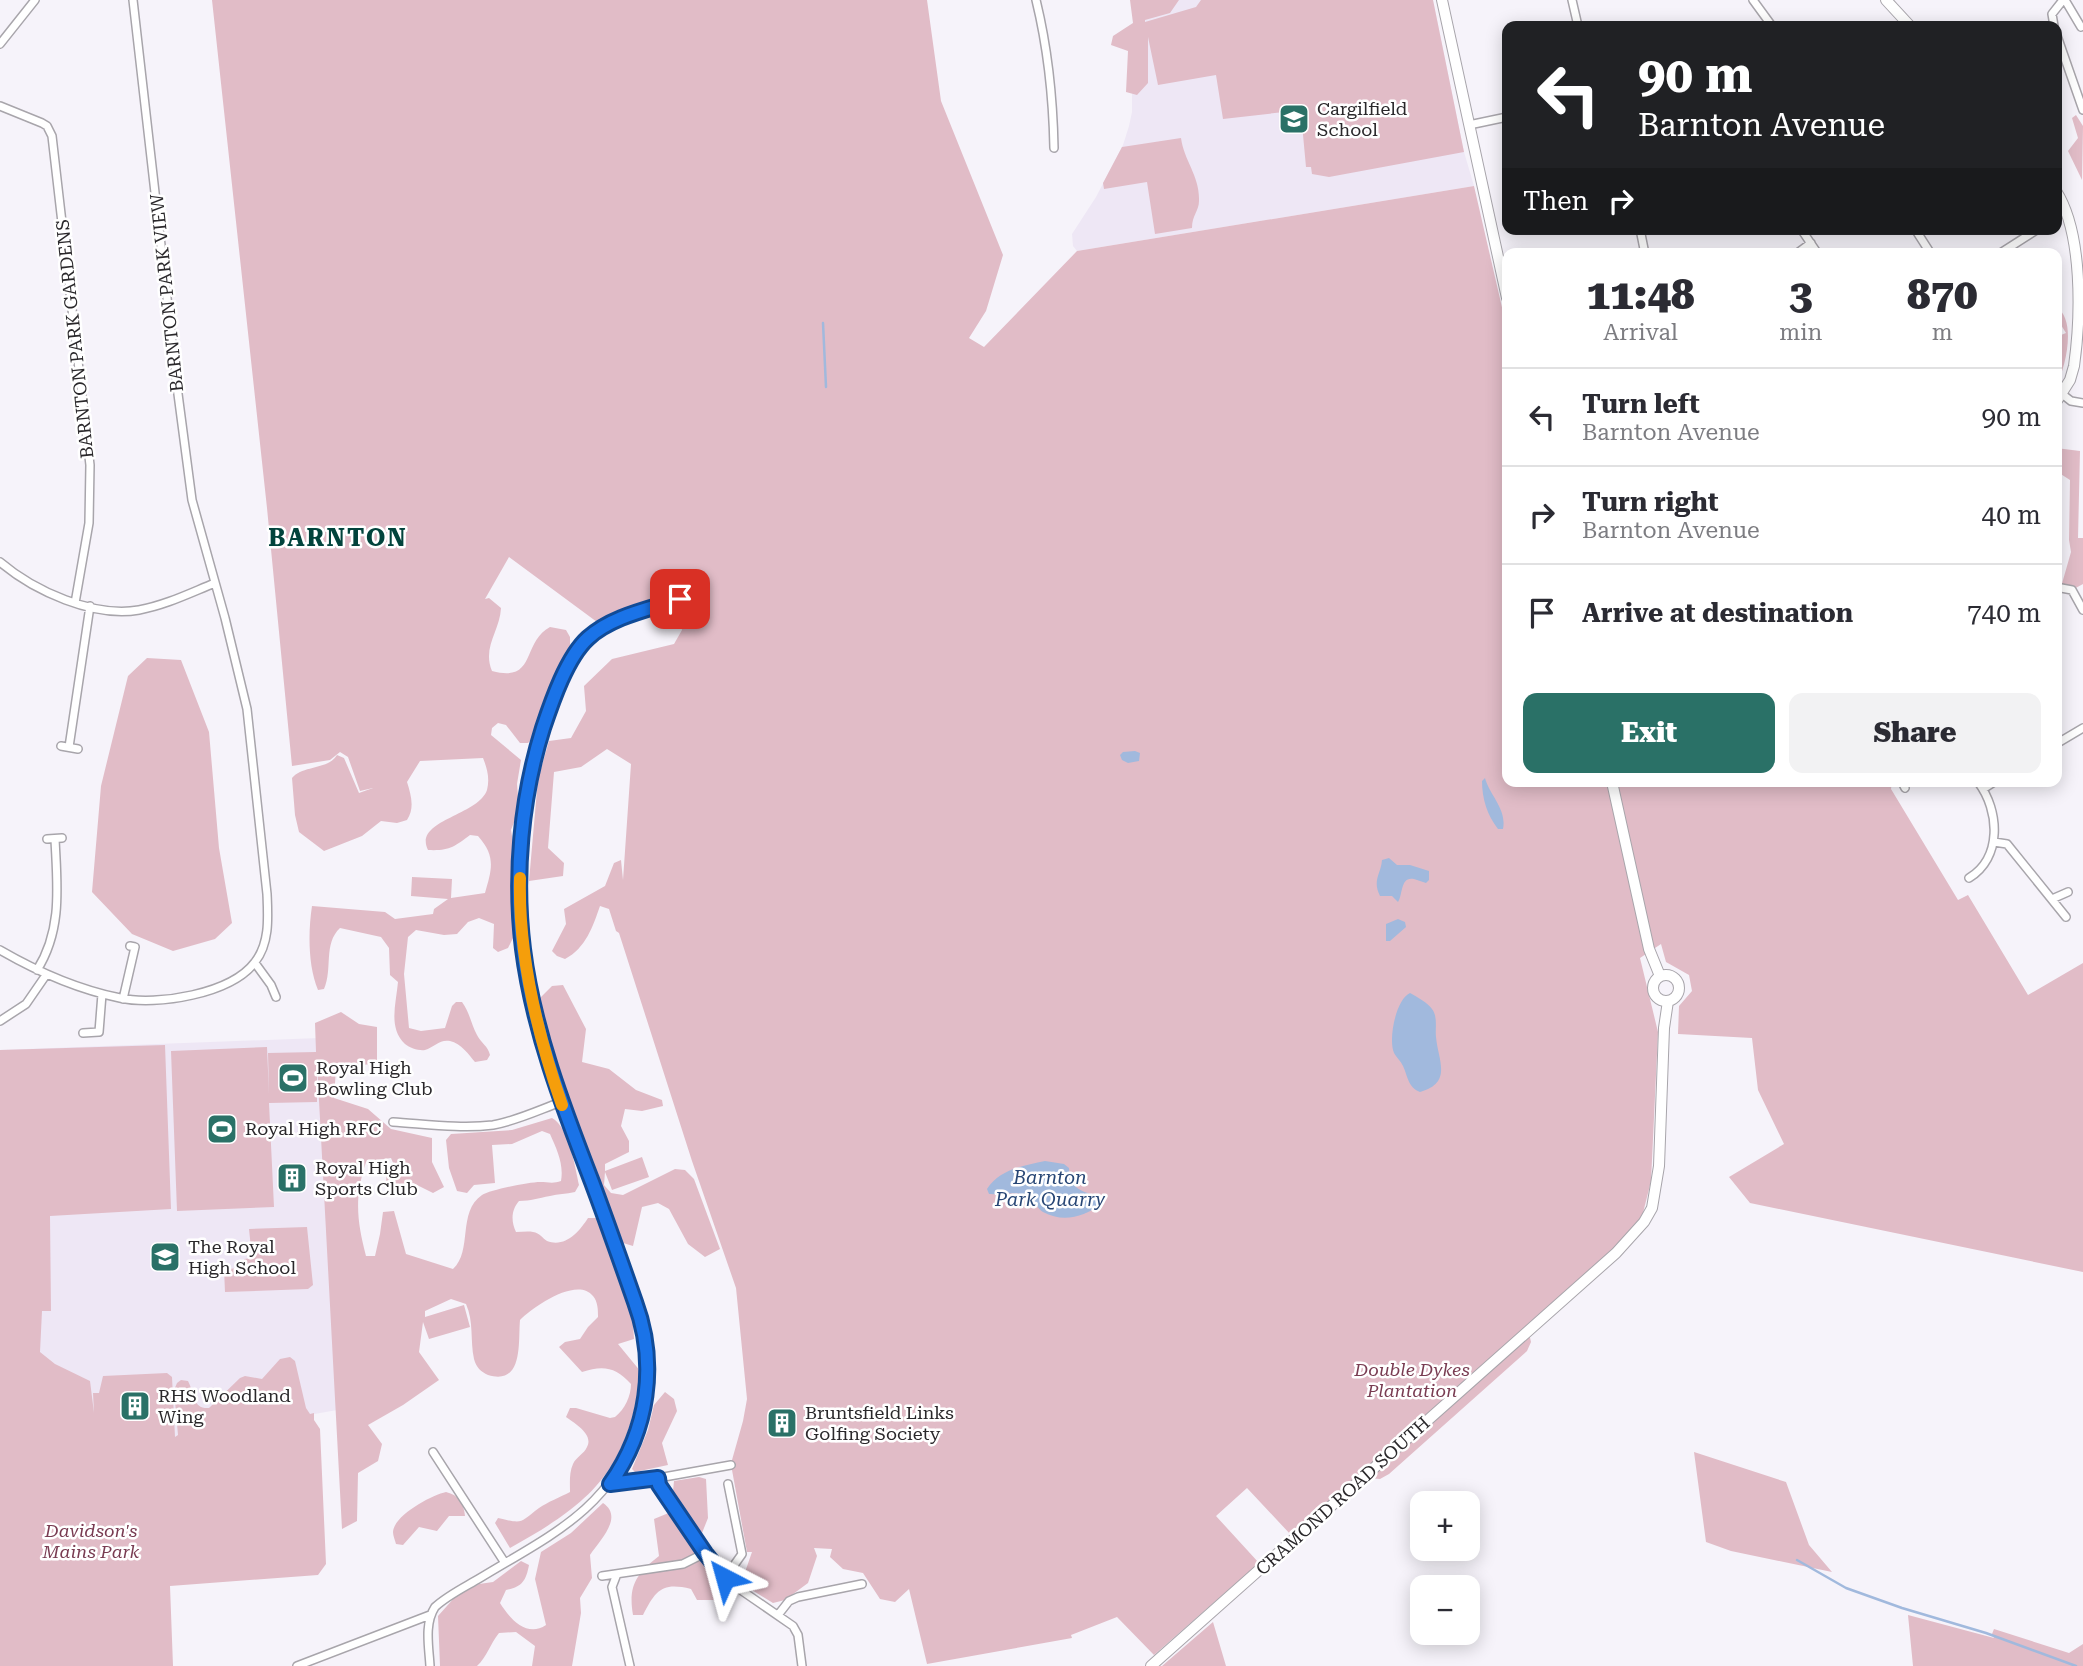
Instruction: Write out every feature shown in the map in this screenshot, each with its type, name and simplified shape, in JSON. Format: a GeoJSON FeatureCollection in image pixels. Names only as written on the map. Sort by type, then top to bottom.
{"type":"FeatureCollection","features":[{"type":"Feature","properties":{"kind":"street"},"geometry":{"type":"LineString","coordinates":[[0,44],[35,0]]}},
{"type":"Feature","properties":{"kind":"street","name":"BARNTON PARK VIEW"},"geometry":{"type":"LineString","coordinates":[[133,0],[192,500],[247,709],[268,920],[266,939],[255,963]]}},
{"type":"Feature","properties":{"kind":"street"},"geometry":{"type":"LineString","coordinates":[[1036,0],[1047,51],[1054,148]]}},
{"type":"Feature","properties":{"kind":"street"},"geometry":{"type":"LineString","coordinates":[[1442,0],[1502,275]]}},
{"type":"Feature","properties":{"kind":"street"},"geometry":{"type":"LineString","coordinates":[[1572,0],[1577,21]]}},
{"type":"Feature","properties":{"kind":"street"},"geometry":{"type":"LineString","coordinates":[[1753,0],[1768,21]]}},
{"type":"Feature","properties":{"kind":"street"},"geometry":{"type":"LineString","coordinates":[[1886,0],[1905,21]]}},
{"type":"Feature","properties":{"kind":"street"},"geometry":{"type":"LineString","coordinates":[[2053,21],[2052,14],[2064,0],[2081,27]]}},
{"type":"Feature","properties":{"kind":"street"},"geometry":{"type":"LineString","coordinates":[[0,27],[8,33]]}},
{"type":"Feature","properties":{"kind":"street"},"geometry":{"type":"LineString","coordinates":[[2062,50],[2083,110]]}},
{"type":"Feature","properties":{"kind":"street","name":"BARNTON PARK GARDENS"},"geometry":{"type":"LineString","coordinates":[[0,106],[42,123],[47,126],[52,136],[91,486],[88,534],[75,603]]}},
{"type":"Feature","properties":{"kind":"street"},"geometry":{"type":"LineString","coordinates":[[1469,125],[1502,118]]}},
{"type":"Feature","properties":{"kind":"street"},"geometry":{"type":"LineString","coordinates":[[2062,201],[2068,211],[2077,241],[2081,266],[2076,351],[2070,380],[2062,393]]}},
{"type":"Feature","properties":{"kind":"street"},"geometry":{"type":"LineString","coordinates":[[2062,214],[2068,211]]}},
{"type":"Feature","properties":{"kind":"street"},"geometry":{"type":"LineString","coordinates":[[1805,235],[1814,248]]}},
{"type":"Feature","properties":{"kind":"street"},"geometry":{"type":"LineString","coordinates":[[2008,248],[2029,235]]}},
{"type":"Feature","properties":{"kind":"street"},"geometry":{"type":"LineString","coordinates":[[1804,248],[1811,243]]}},
{"type":"Feature","properties":{"kind":"street"},"geometry":{"type":"LineString","coordinates":[[2062,399],[2083,403]]}},
{"type":"Feature","properties":{"kind":"street"},"geometry":{"type":"LineString","coordinates":[[0,562],[43,591],[75,603],[115,611],[160,605],[215,583]]}},
{"type":"Feature","properties":{"kind":"street"},"geometry":{"type":"LineString","coordinates":[[2062,588],[2072,590],[2083,610]]}},
{"type":"Feature","properties":{"kind":"street"},"geometry":{"type":"LineString","coordinates":[[298,1666],[430,1615],[441,1602],[577,1517],[610,1484],[627,1455],[642,1416],[648,1375],[642,1320],[561,1102],[534,1006],[523,948],[520,883],[522,841],[531,771],[554,698],[571,663],[588,638],[631,614],[680,599]]}},
{"type":"Feature","properties":{"kind":"street"},"geometry":{"type":"LineString","coordinates":[[78,749],[65,746],[90,606]]}},
{"type":"Feature","properties":{"kind":"street"},"geometry":{"type":"LineString","coordinates":[[2062,740],[2083,728]]}},
{"type":"Feature","properties":{"kind":"street"},"geometry":{"type":"LineString","coordinates":[[1613,787],[1649,949],[1660,976]]}},
{"type":"Feature","properties":{"kind":"street"},"geometry":{"type":"LineString","coordinates":[[1969,878],[1984,867],[1994,842],[1994,818],[1981,787]]}},
{"type":"Feature","properties":{"kind":"street"},"geometry":{"type":"LineString","coordinates":[[37,970],[50,943],[58,907],[55,839]]}},
{"type":"Feature","properties":{"kind":"street"},"geometry":{"type":"LineString","coordinates":[[1994,842],[2007,844],[2066,916]]}},
{"type":"Feature","properties":{"kind":"street"},"geometry":{"type":"LineString","coordinates":[[2052,899],[2068,892]]}},
{"type":"Feature","properties":{"kind":"street"},"geometry":{"type":"LineString","coordinates":[[123,999],[135,947],[130,946]]}},
{"type":"Feature","properties":{"kind":"street"},"geometry":{"type":"LineString","coordinates":[[0,950],[46,975],[123,999],[169,998],[213,989],[238,978],[255,963],[276,997]]}},
{"type":"Feature","properties":{"kind":"street"},"geometry":{"type":"LineString","coordinates":[[0,1021],[26,1004],[46,975]]}},
{"type":"Feature","properties":{"kind":"street"},"geometry":{"type":"LineString","coordinates":[[1660,976],[1672,976],[1679,986],[1678,994],[1668,1001],[1661,1000],[1653,991],[1660,976]]}},
{"type":"Feature","properties":{"kind":"street"},"geometry":{"type":"LineString","coordinates":[[83,1033],[99,1032],[102,994]]}},
{"type":"Feature","properties":{"kind":"street","name":"CRAMOND ROAD SOUTH"},"geometry":{"type":"LineString","coordinates":[[1151,1666],[1616,1253],[1644,1222],[1652,1208],[1659,1166],[1664,1028],[1668,1001]]}},
{"type":"Feature","properties":{"kind":"street"},"geometry":{"type":"LineString","coordinates":[[393,1122],[492,1125],[561,1102]]}},
{"type":"Feature","properties":{"kind":"street"},"geometry":{"type":"LineString","coordinates":[[433,1452],[505,1563]]}},
{"type":"Feature","properties":{"kind":"street"},"geometry":{"type":"LineString","coordinates":[[610,1484],[731,1465]]}},
{"type":"Feature","properties":{"kind":"street"},"geometry":{"type":"LineString","coordinates":[[658,1478],[659,1485],[725,1578],[793,1626],[798,1635],[802,1666]]}},
{"type":"Feature","properties":{"kind":"street"},"geometry":{"type":"LineString","coordinates":[[725,1578],[742,1554],[728,1484]]}},
{"type":"Feature","properties":{"kind":"street"},"geometry":{"type":"LineString","coordinates":[[602,1576],[683,1564],[705,1553]]}},
{"type":"Feature","properties":{"kind":"street"},"geometry":{"type":"LineString","coordinates":[[617,1574],[611,1587],[630,1666]]}},
{"type":"Feature","properties":{"kind":"street"},"geometry":{"type":"LineString","coordinates":[[846,1577],[848,1587]]}},
{"type":"Feature","properties":{"kind":"street"},"geometry":{"type":"LineString","coordinates":[[778,1615],[789,1601],[798,1597],[862,1584]]}},
{"type":"Feature","properties":{"kind":"street"},"geometry":{"type":"LineString","coordinates":[[430,1615],[430,1666]]}},
{"type":"Feature","properties":{"kind":"shaded area","name":"Cargilfield School"},"geometry":{"type":"Polygon","coordinates":[[[1133,0],[1433,0],[1464,152],[1474,186],[1077,251],[1073,246],[1072,234],[1096,197],[1123,145],[1129,126],[1132,112],[1135,25],[1133,0]]]}},
{"type":"Feature","properties":{"kind":"shaded area","name":"The Royal High School"},"geometry":{"type":"Polygon","coordinates":[[[319,1038],[337,1410],[0,1470],[0,1050],[319,1038]]]}},
{"type":"Feature","properties":{"kind":"green space","name":"Double Dykes Plantation"},"geometry":{"type":"Polygon","coordinates":[[[212,0],[927,0],[941,101],[1003,255],[986,311],[969,338],[984,347],[1077,251],[1474,186],[1502,307],[1502,787],[1891,787],[1958,900],[1968,895],[2028,995],[2083,963],[2083,1272],[1750,1203],[1729,1177],[1784,1144],[1758,1090],[1752,1038],[1678,1034],[1679,1006],[1692,991],[1689,975],[1666,962],[1661,944],[1640,958],[1658,1032],[1651,1181],[1642,1217],[1619,1245],[1532,1321],[1528,1329],[1531,1342],[1527,1351],[1389,1474],[1380,1479],[1355,1477],[1291,1535],[1247,1488],[1216,1516],[1259,1563],[1154,1655],[1117,1617],[1071,1635],[1072,1638],[927,1664],[909,1589],[895,1602],[880,1599],[863,1573],[843,1569],[830,1557],[832,1549],[814,1548],[817,1556],[808,1583],[785,1600],[773,1603],[747,1587],[744,1575],[752,1552],[747,1552],[732,1470],[747,1399],[736,1288],[609,909],[600,906],[588,936],[572,954],[565,959],[552,951],[566,924],[564,909],[605,886],[614,863],[621,860],[623,880],[631,764],[607,749],[581,767],[554,772],[548,848],[564,863],[563,876],[529,881],[538,779],[549,741],[571,738],[586,711],[584,686],[612,659],[674,644],[682,630],[674,594],[604,622],[602,619],[597,622],[509,557],[485,599],[489,598],[501,608],[489,654],[492,671],[506,673],[522,667],[535,642],[550,627],[566,630],[570,637],[570,646],[548,691],[533,738],[528,743],[520,743],[506,725],[498,723],[492,728],[491,735],[521,760],[517,784],[519,809],[511,830],[517,867],[511,902],[513,938],[508,948],[498,952],[493,948],[494,924],[479,918],[468,922],[457,934],[444,935],[416,930],[408,937],[404,974],[409,1028],[421,1031],[445,1028],[452,1006],[456,1002],[462,1002],[477,1035],[490,1055],[487,1060],[475,1062],[454,1042],[443,1041],[423,1050],[405,1044],[400,1038],[395,1023],[398,982],[390,975],[389,948],[381,937],[340,928],[330,949],[327,981],[324,989],[318,990],[310,949],[312,906],[385,912],[395,919],[433,914],[434,909],[448,899],[411,896],[412,877],[452,879],[451,898],[485,893],[491,863],[488,850],[478,836],[470,835],[441,850],[428,850],[426,840],[438,825],[481,799],[487,790],[488,777],[483,758],[420,761],[407,782],[412,806],[407,820],[397,823],[381,821],[362,836],[324,851],[299,832],[292,778],[302,771],[328,763],[337,755],[344,758],[359,793],[373,788],[360,791],[348,757],[340,752],[330,760],[292,766],[212,0]]]}},
{"type":"Feature","properties":{"kind":"green space"},"geometry":{"type":"Polygon","coordinates":[[[1130,0],[1179,0],[1170,13],[1145,22],[1196,7],[1201,0],[1433,0],[1464,152],[1329,177],[1312,174],[1311,167],[1306,167],[1302,124],[1296,114],[1284,112],[1223,119],[1216,75],[1158,85],[1148,37],[1148,83],[1137,95],[1126,92],[1128,51],[1111,45],[1113,36],[1133,23],[1130,0]]]}},
{"type":"Feature","properties":{"kind":"green space"},"geometry":{"type":"Polygon","coordinates":[[[2076,115],[2083,126],[2082,180],[2068,151],[2078,138],[2072,118],[2076,115]]]}},
{"type":"Feature","properties":{"kind":"green space"},"geometry":{"type":"Polygon","coordinates":[[[1181,138],[1199,192],[1198,208],[1192,228],[1155,234],[1147,182],[1104,189],[1103,183],[1122,147],[1181,138]]]}},
{"type":"Feature","properties":{"kind":"green space"},"geometry":{"type":"Polygon","coordinates":[[[2062,313],[2068,332],[2068,344],[2062,370],[2062,335],[2066,333],[2062,327],[2062,313]]]}},
{"type":"Feature","properties":{"kind":"green space"},"geometry":{"type":"Polygon","coordinates":[[[2062,449],[2080,451],[2078,538],[2083,538],[2083,584],[2072,590],[2062,587],[2071,552],[2070,480],[2062,475],[2062,449]]]}},
{"type":"Feature","properties":{"kind":"green space"},"geometry":{"type":"Polygon","coordinates":[[[147,658],[181,660],[209,732],[219,848],[232,923],[215,939],[173,951],[132,934],[92,892],[101,786],[128,676],[147,658]]]}},
{"type":"Feature","properties":{"kind":"green space"},"geometry":{"type":"Polygon","coordinates":[[[563,985],[586,1029],[582,1062],[609,1069],[636,1090],[662,1100],[663,1106],[642,1111],[625,1109],[621,1126],[629,1141],[629,1152],[605,1164],[605,1171],[642,1157],[649,1177],[612,1190],[605,1172],[604,1185],[611,1193],[623,1195],[675,1169],[685,1170],[694,1179],[720,1249],[705,1257],[688,1244],[669,1209],[658,1203],[642,1207],[633,1246],[623,1243],[564,1097],[539,999],[552,986],[563,985]]]}},
{"type":"Feature","properties":{"kind":"green space"},"geometry":{"type":"Polygon","coordinates":[[[341,1012],[359,1024],[377,1027],[377,1063],[336,1069],[334,1098],[368,1109],[391,1129],[432,1138],[432,1162],[444,1187],[433,1193],[413,1183],[395,1187],[386,1182],[387,1171],[394,1165],[391,1158],[366,1162],[358,1209],[366,1256],[375,1256],[383,1212],[394,1211],[406,1254],[453,1269],[462,1252],[467,1221],[474,1202],[493,1191],[535,1182],[561,1181],[562,1169],[550,1134],[542,1131],[512,1144],[492,1145],[495,1183],[474,1185],[467,1193],[457,1191],[449,1168],[446,1140],[451,1134],[512,1130],[552,1118],[567,1138],[579,1185],[575,1192],[519,1201],[513,1212],[514,1228],[516,1232],[539,1234],[554,1243],[566,1240],[576,1233],[588,1218],[599,1218],[606,1229],[632,1308],[634,1339],[618,1344],[641,1372],[627,1434],[616,1459],[602,1480],[564,1515],[510,1548],[495,1523],[498,1518],[521,1521],[570,1492],[572,1467],[586,1449],[588,1438],[582,1429],[566,1417],[570,1408],[610,1418],[619,1414],[629,1398],[631,1384],[620,1374],[603,1368],[582,1372],[559,1347],[565,1342],[580,1339],[598,1317],[597,1303],[593,1296],[577,1289],[566,1291],[526,1314],[520,1320],[517,1359],[508,1374],[500,1377],[485,1374],[476,1364],[470,1318],[466,1304],[451,1299],[425,1311],[425,1317],[464,1305],[470,1327],[429,1339],[423,1322],[419,1352],[439,1380],[368,1425],[382,1444],[378,1461],[358,1473],[357,1521],[342,1529],[317,1063],[317,1102],[269,1103],[274,1207],[177,1211],[171,1051],[267,1047],[269,1094],[268,1053],[316,1052],[315,1023],[341,1012]]]}},
{"type":"Feature","properties":{"kind":"green space","name":"Davidson's Mains Park"},"geometry":{"type":"Polygon","coordinates":[[[165,1045],[171,1209],[50,1216],[51,1311],[42,1311],[40,1352],[55,1364],[90,1381],[94,1413],[93,1393],[99,1393],[103,1376],[167,1373],[172,1377],[175,1437],[178,1435],[174,1390],[181,1380],[188,1381],[200,1406],[209,1408],[240,1378],[245,1376],[262,1379],[280,1359],[290,1357],[295,1361],[306,1408],[310,1414],[314,1413],[314,1420],[320,1429],[326,1564],[318,1575],[170,1586],[173,1666],[0,1666],[0,1050],[165,1045]]]}},
{"type":"Feature","properties":{"kind":"green space"},"geometry":{"type":"Polygon","coordinates":[[[307,1227],[313,1285],[308,1289],[225,1292],[224,1269],[244,1268],[244,1259],[252,1258],[249,1229],[307,1227]]]}},
{"type":"Feature","properties":{"kind":"green space"},"geometry":{"type":"Polygon","coordinates":[[[665,1392],[674,1399],[677,1411],[662,1443],[668,1465],[635,1472],[632,1469],[648,1430],[654,1405],[665,1392]]]}},
{"type":"Feature","properties":{"kind":"green space"},"geometry":{"type":"Polygon","coordinates":[[[1694,1452],[1786,1482],[1809,1545],[1832,1572],[1731,1551],[1706,1542],[1694,1452]]]}},
{"type":"Feature","properties":{"kind":"green space"},"geometry":{"type":"Polygon","coordinates":[[[699,1477],[706,1479],[708,1518],[694,1553],[721,1586],[715,1600],[697,1600],[691,1589],[666,1588],[656,1594],[643,1615],[633,1615],[632,1596],[636,1581],[659,1556],[654,1519],[671,1512],[674,1481],[699,1477]]]}},
{"type":"Feature","properties":{"kind":"green space"},"geometry":{"type":"Polygon","coordinates":[[[446,1492],[460,1501],[465,1516],[449,1516],[437,1531],[419,1527],[403,1545],[396,1544],[393,1532],[400,1519],[423,1501],[446,1492]]]}},
{"type":"Feature","properties":{"kind":"green space"},"geometry":{"type":"Polygon","coordinates":[[[603,1503],[609,1509],[611,1522],[590,1555],[592,1578],[580,1598],[581,1613],[572,1666],[532,1666],[535,1646],[516,1632],[499,1633],[477,1666],[440,1666],[438,1616],[455,1597],[479,1584],[493,1582],[521,1561],[529,1565],[525,1579],[520,1585],[506,1590],[500,1603],[514,1620],[526,1628],[546,1625],[535,1579],[541,1552],[571,1533],[603,1503]]]}},
{"type":"Feature","properties":{"kind":"green space"},"geometry":{"type":"Polygon","coordinates":[[[1908,1615],[1994,1638],[1994,1629],[2069,1653],[2083,1644],[2083,1666],[1913,1666],[1908,1615]]]}},
{"type":"Feature","properties":{"kind":"green space"},"geometry":{"type":"Polygon","coordinates":[[[1213,1622],[1226,1666],[1162,1666],[1213,1622]]]}},
{"type":"Feature","properties":{"kind":"water"},"geometry":{"type":"Polygon","coordinates":[[[1123,752],[1140,753],[1139,761],[1128,763],[1122,760],[1120,755],[1123,752]]]}},
{"type":"Feature","properties":{"kind":"water"},"geometry":{"type":"Polygon","coordinates":[[[1485,778],[1503,815],[1503,829],[1498,829],[1486,806],[1482,781],[1485,778]]]}},
{"type":"Feature","properties":{"kind":"water"},"geometry":{"type":"Polygon","coordinates":[[[1389,858],[1397,865],[1410,865],[1429,871],[1429,880],[1426,883],[1414,879],[1406,880],[1398,902],[1392,896],[1380,896],[1377,886],[1382,860],[1389,858]]]}},
{"type":"Feature","properties":{"kind":"water"},"geometry":{"type":"Polygon","coordinates":[[[1398,919],[1405,922],[1406,927],[1390,941],[1386,941],[1386,924],[1398,919]]]}},
{"type":"Feature","properties":{"kind":"water"},"geometry":{"type":"Polygon","coordinates":[[[1410,993],[1434,1012],[1441,1062],[1437,1083],[1420,1092],[1411,1084],[1392,1047],[1397,1011],[1410,993]]]}},
{"type":"Feature","properties":{"kind":"water","name":"Barnton Park Quarry"},"geometry":{"type":"Polygon","coordinates":[[[1045,1161],[1064,1164],[1069,1168],[1075,1186],[1102,1198],[1101,1204],[1088,1212],[1066,1218],[1043,1212],[1030,1198],[1023,1195],[989,1194],[987,1189],[998,1177],[1020,1167],[1045,1161]]]}},
{"type":"Feature","properties":{"kind":"waterway"},"geometry":{"type":"LineString","coordinates":[[823,323],[826,387]]}},
{"type":"Feature","properties":{"kind":"waterway"},"geometry":{"type":"LineString","coordinates":[[1797,1560],[1846,1588],[1986,1633],[2076,1666]]}},
{"type":"Feature","properties":{"kind":"slow traffic"},"geometry":{"type":"LineString","coordinates":[[520,878],[523,948],[529,985],[562,1105]]}},
{"type":"Feature","properties":{"kind":"place","name":"Cargilfield School"},"geometry":{"type":"Point","coordinates":[1294,119]}},
{"type":"Feature","properties":{"kind":"place","name":"Royal High Bowling Club"},"geometry":{"type":"Point","coordinates":[293,1078]}},
{"type":"Feature","properties":{"kind":"place","name":"Royal High RFC"},"geometry":{"type":"Point","coordinates":[222,1129]}},
{"type":"Feature","properties":{"kind":"place","name":"Royal High Sports Club"},"geometry":{"type":"Point","coordinates":[292,1178]}},
{"type":"Feature","properties":{"kind":"place","name":"The Royal High School"},"geometry":{"type":"Point","coordinates":[165,1257]}},
{"type":"Feature","properties":{"kind":"place","name":"RHS Woodland Wing"},"geometry":{"type":"Point","coordinates":[135,1406]}},
{"type":"Feature","properties":{"kind":"place","name":"Bruntsfield Links Golfing Society"},"geometry":{"type":"Point","coordinates":[782,1423]}},
{"type":"Feature","properties":{"kind":"district","name":"BARNTON"},"geometry":{"type":"Point","coordinates":[338,538]}},
{"type":"Feature","properties":{"kind":"route"},"geometry":{"type":"LineString","coordinates":[[680,599],[631,614],[588,638],[562,678],[531,771],[522,841],[521,917],[529,985],[561,1102],[645,1334],[648,1375],[642,1416],[627,1455],[610,1484],[619,1485],[658,1478],[659,1485],[725,1578]]}}]}
